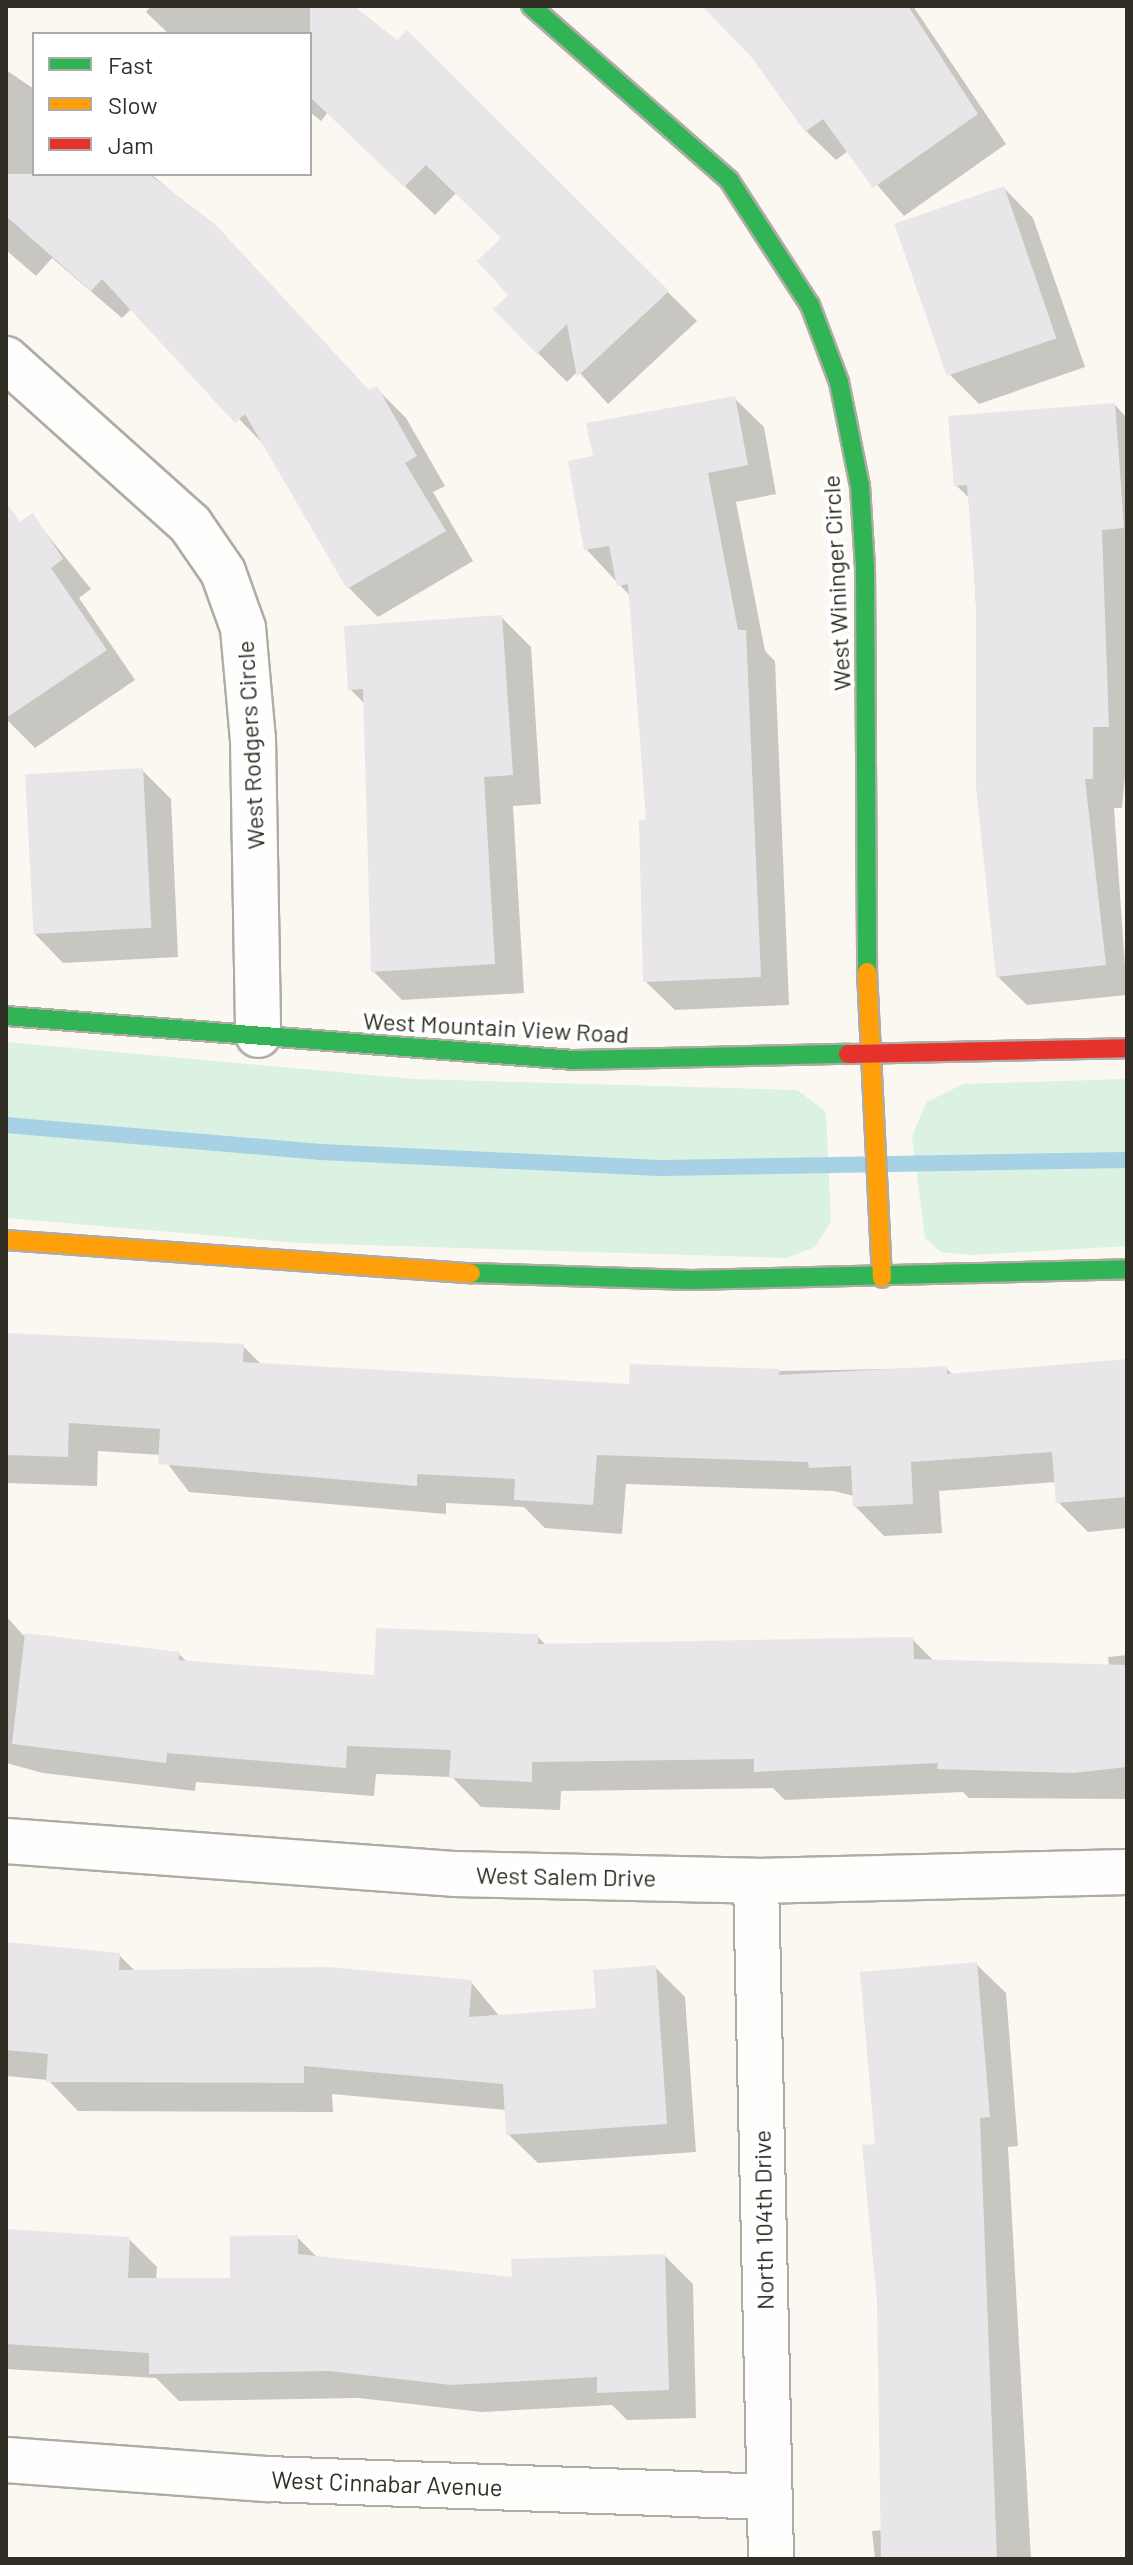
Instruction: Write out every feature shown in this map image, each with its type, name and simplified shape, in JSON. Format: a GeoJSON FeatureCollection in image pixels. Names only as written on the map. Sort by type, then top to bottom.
{"type":"FeatureCollection","features":[{"type":"Feature","properties":{"kind":"street","name":"West Wininger Circle"},"geometry":{"type":"LineString","coordinates":[[531,6],[729,180],[810,305],[839,382],[860,486],[865,567],[867,1058],[882,1278]]}},
{"type":"Feature","properties":{"kind":"street","name":"West Rodgers Circle"},"geometry":{"type":"LineString","coordinates":[[6,359],[190,524],[223,572],[243,628],[252,723],[258,1035]]}},
{"type":"Feature","properties":{"kind":"street","name":"West Mountain View Road"},"geometry":{"type":"LineString","coordinates":[[6,1016],[574,1060],[867,1058],[1127,1048]]}},
{"type":"Feature","properties":{"kind":"street"},"geometry":{"type":"LineString","coordinates":[[6,1240],[467,1273],[882,1278],[1127,1269]]}},
{"type":"Feature","properties":{"kind":"street","name":"West Salem Drive"},"geometry":{"type":"LineString","coordinates":[[6,1841],[439,1873],[756,1881],[1127,1872]]}},
{"type":"Feature","properties":{"kind":"street","name":"North 104th Drive"},"geometry":{"type":"LineString","coordinates":[[756,1881],[771,2559]]}},
{"type":"Feature","properties":{"kind":"street","name":"West Cinnabar Avenue"},"geometry":{"type":"LineString","coordinates":[[6,2460],[267,2479],[769,2497]]}},
{"type":"Feature","properties":{"kind":"green space"},"geometry":{"type":"Polygon","coordinates":[[[6,1042],[414,1079],[797,1090],[826,1112],[831,1222],[815,1247],[786,1258],[299,1243],[6,1218],[6,1042]]]}},
{"type":"Feature","properties":{"kind":"green space"},"geometry":{"type":"Polygon","coordinates":[[[1127,1079],[1127,1246],[971,1255],[941,1252],[925,1238],[912,1136],[927,1102],[963,1084],[1127,1079]]]}},
{"type":"Feature","properties":{"kind":"building"},"geometry":{"type":"Polygon","coordinates":[[[310,6],[354,6],[397,40],[407,30],[669,291],[577,377],[567,324],[537,354],[493,309],[508,295],[477,261],[501,238],[426,165],[404,187],[312,99],[310,6]]]}},
{"type":"Feature","properties":{"kind":"building"},"geometry":{"type":"Polygon","coordinates":[[[702,6],[908,6],[978,114],[873,188],[823,119],[805,132],[752,58],[702,6]]]}},
{"type":"Feature","properties":{"kind":"building"},"geometry":{"type":"Polygon","coordinates":[[[6,174],[152,176],[215,224],[369,390],[377,386],[417,456],[405,463],[446,531],[347,589],[245,414],[235,423],[102,279],[91,291],[6,216],[6,174]]]}},
{"type":"Feature","properties":{"kind":"building"},"geometry":{"type":"Polygon","coordinates":[[[1004,186],[1056,338],[947,376],[894,224],[1004,186]]]}},
{"type":"Feature","properties":{"kind":"building"},"geometry":{"type":"Polygon","coordinates":[[[735,396],[748,465],[708,473],[738,630],[746,630],[761,977],[643,982],[639,820],[646,820],[628,584],[617,586],[609,546],[584,550],[568,461],[593,456],[586,423],[735,396]]]}},
{"type":"Feature","properties":{"kind":"building"},"geometry":{"type":"Polygon","coordinates":[[[1115,403],[1124,528],[1102,530],[1109,727],[1093,727],[1093,779],[1085,779],[1106,965],[996,977],[976,787],[976,601],[967,485],[954,486],[948,416],[1115,403]]]}},
{"type":"Feature","properties":{"kind":"building"},"geometry":{"type":"Polygon","coordinates":[[[6,502],[20,522],[33,513],[63,559],[51,568],[107,650],[6,718],[6,502]]]}},
{"type":"Feature","properties":{"kind":"building"},"geometry":{"type":"Polygon","coordinates":[[[502,615],[513,775],[484,777],[495,964],[371,972],[363,689],[348,690],[344,626],[502,615]]]}},
{"type":"Feature","properties":{"kind":"building"},"geometry":{"type":"Polygon","coordinates":[[[143,768],[151,928],[34,934],[25,774],[143,768]]]}},
{"type":"Feature","properties":{"kind":"building"},"geometry":{"type":"Polygon","coordinates":[[[6,1333],[244,1344],[243,1362],[629,1384],[630,1364],[780,1369],[779,1375],[947,1366],[947,1374],[1127,1359],[1127,1497],[1056,1503],[1052,1452],[911,1462],[913,1504],[853,1507],[851,1466],[809,1468],[808,1462],[597,1455],[593,1505],[514,1500],[515,1479],[417,1474],[417,1486],[158,1464],[160,1429],[69,1423],[68,1457],[6,1455],[6,1333]]]}},
{"type":"Feature","properties":{"kind":"building"},"geometry":{"type":"Polygon","coordinates":[[[376,1628],[538,1634],[538,1644],[913,1637],[914,1659],[1127,1665],[1127,1767],[1073,1773],[937,1769],[938,1763],[754,1772],[754,1759],[532,1762],[532,1782],[449,1778],[451,1750],[347,1746],[346,1768],[167,1753],[166,1763],[12,1744],[25,1633],[180,1652],[179,1660],[374,1675],[376,1628]]]}},
{"type":"Feature","properties":{"kind":"building"},"geometry":{"type":"Polygon","coordinates":[[[6,1942],[120,1953],[119,1970],[328,1967],[472,1980],[469,2017],[596,2008],[593,1970],[656,1965],[667,2124],[506,2135],[503,2084],[304,2066],[304,2083],[46,2082],[48,2054],[6,2050],[6,1942]]]}},
{"type":"Feature","properties":{"kind":"building"},"geometry":{"type":"Polygon","coordinates":[[[977,1962],[990,2117],[980,2118],[997,2559],[881,2559],[877,2302],[862,2145],[875,2144],[860,1972],[977,1962]]]}},
{"type":"Feature","properties":{"kind":"building"},"geometry":{"type":"Polygon","coordinates":[[[6,2229],[130,2237],[128,2278],[230,2278],[230,2236],[298,2235],[298,2254],[512,2277],[511,2259],[665,2254],[669,2390],[597,2393],[597,2377],[451,2385],[329,2371],[149,2374],[149,2353],[6,2344],[6,2229]]]}},
{"type":"Feature","properties":{"kind":"waterway"},"geometry":{"type":"LineString","coordinates":[[6,1125],[321,1152],[664,1168],[1127,1160]]}},
{"type":"Feature","properties":{"kind":"traffic: fast"},"geometry":{"type":"LineString","coordinates":[[531,6],[729,180],[810,305],[839,382],[860,486],[865,567],[867,972]]}},
{"type":"Feature","properties":{"kind":"traffic: fast"},"geometry":{"type":"LineString","coordinates":[[6,1016],[574,1060],[848,1054]]}},
{"type":"Feature","properties":{"kind":"traffic: fast"},"geometry":{"type":"LineString","coordinates":[[471,1273],[691,1280],[1127,1269]]}},
{"type":"Feature","properties":{"kind":"traffic: slow"},"geometry":{"type":"LineString","coordinates":[[867,972],[882,1278]]}},
{"type":"Feature","properties":{"kind":"traffic: slow"},"geometry":{"type":"LineString","coordinates":[[6,1240],[471,1273]]}},
{"type":"Feature","properties":{"kind":"traffic: jam"},"geometry":{"type":"LineString","coordinates":[[848,1054],[1127,1048]]}}]}
